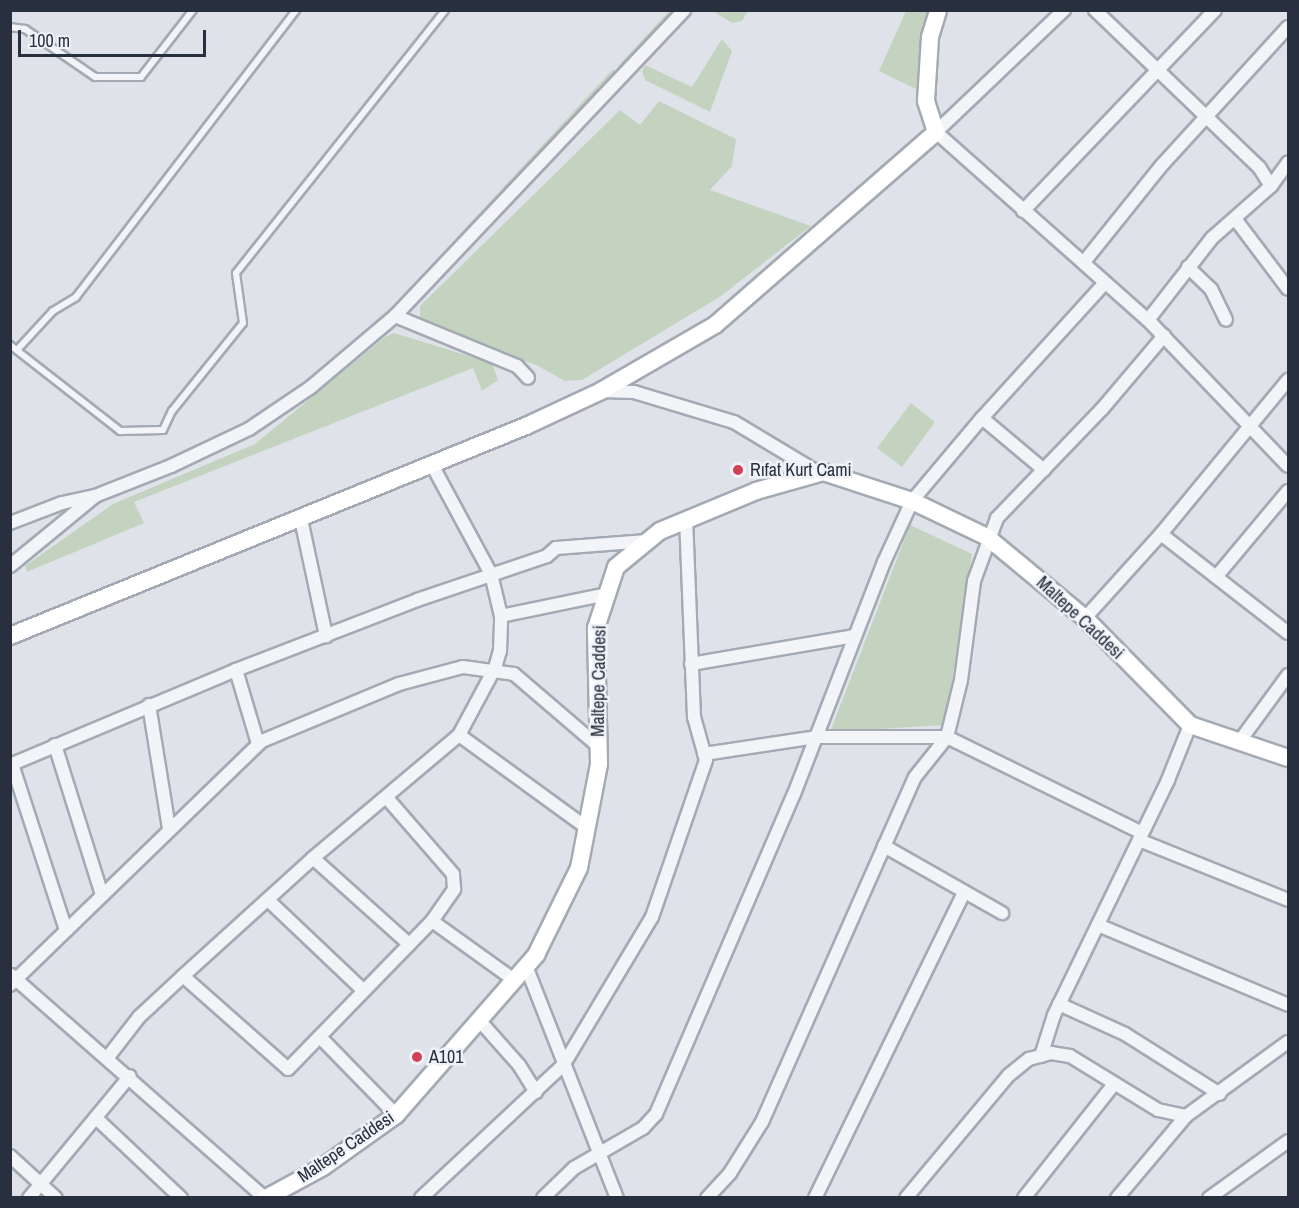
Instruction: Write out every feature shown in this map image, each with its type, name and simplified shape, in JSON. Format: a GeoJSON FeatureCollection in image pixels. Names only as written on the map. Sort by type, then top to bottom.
{"type":"FeatureCollection","features":[{"type":"Feature","properties":{"kind":"street"},"geometry":{"type":"LineString","coordinates":[[10,523],[62,503],[94,496],[249,429],[311,387],[395,316],[684,10]]}},
{"type":"Feature","properties":{"kind":"street"},"geometry":{"type":"LineString","coordinates":[[938,10],[930,37],[926,101],[936,132],[1148,320],[1288,466]]}},
{"type":"Feature","properties":{"kind":"street"},"geometry":{"type":"LineString","coordinates":[[10,636],[432,465],[601,391],[715,325],[936,132],[1064,10]]}},
{"type":"Feature","properties":{"kind":"street"},"geometry":{"type":"LineString","coordinates":[[1095,10],[1259,167],[1271,186]]}},
{"type":"Feature","properties":{"kind":"street"},"geometry":{"type":"LineString","coordinates":[[1023,211],[1215,10]]}},
{"type":"Feature","properties":{"kind":"street"},"geometry":{"type":"LineString","coordinates":[[1084,262],[1143,186],[1288,27]]}},
{"type":"Feature","properties":{"kind":"street"},"geometry":{"type":"LineString","coordinates":[[1148,320],[1212,238],[1236,220],[1271,186],[1288,163]]}},
{"type":"Feature","properties":{"kind":"street"},"geometry":{"type":"LineString","coordinates":[[1236,220],[1288,289]]}},
{"type":"Feature","properties":{"kind":"street"},"geometry":{"type":"LineString","coordinates":[[1188,267],[1211,289],[1226,320]]}},
{"type":"Feature","properties":{"kind":"street"},"geometry":{"type":"LineString","coordinates":[[543,1197],[574,1168],[643,1128],[656,1114],[816,737],[855,636],[912,501],[982,418],[1105,283]]}},
{"type":"Feature","properties":{"kind":"street"},"geometry":{"type":"LineString","coordinates":[[395,316],[517,366],[528,378]]}},
{"type":"Feature","properties":{"kind":"street"},"geometry":{"type":"LineString","coordinates":[[707,1197],[730,1173],[762,1122],[915,777],[947,737],[961,680],[974,581],[987,537],[997,518],[1044,470],[1164,336]]}},
{"type":"Feature","properties":{"kind":"street"},"geometry":{"type":"LineString","coordinates":[[1085,618],[1161,534],[1288,380]]}},
{"type":"Feature","properties":{"kind":"street"},"geometry":{"type":"LineString","coordinates":[[601,391],[634,392],[734,422],[819,473]]}},
{"type":"Feature","properties":{"kind":"street"},"geometry":{"type":"LineString","coordinates":[[982,418],[1044,470]]}},
{"type":"Feature","properties":{"kind":"street"},"geometry":{"type":"LineString","coordinates":[[108,1057],[139,1017],[183,976],[313,858],[459,735],[495,668],[500,651],[501,616],[491,574],[432,465]]}},
{"type":"Feature","properties":{"kind":"street","name":"Maltepe Caddesi"},"geometry":{"type":"LineString","coordinates":[[274,1196],[323,1167],[396,1115],[536,955],[579,868],[599,764],[596,628],[616,567],[660,531],[756,491],[819,473],[912,501],[987,537],[1085,618],[1190,725],[1288,758]]}},
{"type":"Feature","properties":{"kind":"street"},"geometry":{"type":"LineString","coordinates":[[1216,577],[1288,491]]}},
{"type":"Feature","properties":{"kind":"street"},"geometry":{"type":"LineString","coordinates":[[10,566],[94,496]]}},
{"type":"Feature","properties":{"kind":"street"},"geometry":{"type":"LineString","coordinates":[[301,519],[326,636]]}},
{"type":"Feature","properties":{"kind":"street"},"geometry":{"type":"LineString","coordinates":[[421,1197],[564,1064],[652,917],[706,760],[694,717],[686,520]]}},
{"type":"Feature","properties":{"kind":"street"},"geometry":{"type":"LineString","coordinates":[[1161,534],[1288,633]]}},
{"type":"Feature","properties":{"kind":"street"},"geometry":{"type":"LineString","coordinates":[[66,930],[11,764],[236,670],[491,574],[547,556],[556,548],[647,541]]}},
{"type":"Feature","properties":{"kind":"street"},"geometry":{"type":"LineString","coordinates":[[501,616],[607,594]]}},
{"type":"Feature","properties":{"kind":"street"},"geometry":{"type":"LineString","coordinates":[[691,664],[855,636]]}},
{"type":"Feature","properties":{"kind":"street"},"geometry":{"type":"LineString","coordinates":[[274,1196],[12,979],[66,930],[258,744],[399,684],[463,667],[495,668],[514,674],[598,746]]}},
{"type":"Feature","properties":{"kind":"street"},"geometry":{"type":"LineString","coordinates":[[236,670],[258,744]]}},
{"type":"Feature","properties":{"kind":"street"},"geometry":{"type":"LineString","coordinates":[[1239,742],[1288,675]]}},
{"type":"Feature","properties":{"kind":"street"},"geometry":{"type":"LineString","coordinates":[[149,705],[169,829]]}},
{"type":"Feature","properties":{"kind":"street"},"geometry":{"type":"LineString","coordinates":[[1041,1056],[1059,1004],[1141,837],[1190,725]]}},
{"type":"Feature","properties":{"kind":"street"},"geometry":{"type":"LineString","coordinates":[[459,735],[587,828]]}},
{"type":"Feature","properties":{"kind":"street"},"geometry":{"type":"LineString","coordinates":[[704,754],[816,737],[947,737],[1141,837],[1288,900]]}},
{"type":"Feature","properties":{"kind":"street"},"geometry":{"type":"LineString","coordinates":[[55,745],[102,895]]}},
{"type":"Feature","properties":{"kind":"street"},"geometry":{"type":"LineString","coordinates":[[183,976],[288,1069],[432,921],[454,889],[453,874],[387,798]]}},
{"type":"Feature","properties":{"kind":"street"},"geometry":{"type":"LineString","coordinates":[[884,846],[1002,913]]}},
{"type":"Feature","properties":{"kind":"street"},"geometry":{"type":"LineString","coordinates":[[313,858],[409,944]]}},
{"type":"Feature","properties":{"kind":"street"},"geometry":{"type":"LineString","coordinates":[[815,1197],[964,893]]}},
{"type":"Feature","properties":{"kind":"street"},"geometry":{"type":"LineString","coordinates":[[268,900],[363,990]]}},
{"type":"Feature","properties":{"kind":"street"},"geometry":{"type":"LineString","coordinates":[[432,921],[514,980]]}},
{"type":"Feature","properties":{"kind":"street"},"geometry":{"type":"LineString","coordinates":[[1098,925],[1288,1005]]}},
{"type":"Feature","properties":{"kind":"street"},"geometry":{"type":"LineString","coordinates":[[526,966],[616,1197]]}},
{"type":"Feature","properties":{"kind":"street"},"geometry":{"type":"LineString","coordinates":[[1059,1004],[1125,1034],[1220,1094]]}},
{"type":"Feature","properties":{"kind":"street"},"geometry":{"type":"LineString","coordinates":[[479,1020],[519,1065],[536,1092]]}},
{"type":"Feature","properties":{"kind":"street"},"geometry":{"type":"LineString","coordinates":[[320,1037],[396,1115]]}},
{"type":"Feature","properties":{"kind":"street"},"geometry":{"type":"LineString","coordinates":[[1117,1197],[1186,1116],[1287,1048]]}},
{"type":"Feature","properties":{"kind":"street"},"geometry":{"type":"LineString","coordinates":[[906,1197],[1008,1075],[1029,1059],[1051,1053],[1070,1056],[1170,1116],[1186,1116]]}},
{"type":"Feature","properties":{"kind":"street"},"geometry":{"type":"LineString","coordinates":[[29,1197],[130,1076]]}},
{"type":"Feature","properties":{"kind":"street"},"geometry":{"type":"LineString","coordinates":[[1024,1197],[1114,1084]]}},
{"type":"Feature","properties":{"kind":"street"},"geometry":{"type":"LineString","coordinates":[[96,1118],[181,1197]]}},
{"type":"Feature","properties":{"kind":"street"},"geometry":{"type":"LineString","coordinates":[[1209,1197],[1288,1141]]}},
{"type":"Feature","properties":{"kind":"street"},"geometry":{"type":"LineString","coordinates":[[10,1156],[56,1197]]}},
{"type":"Feature","properties":{"kind":"lane"},"geometry":{"type":"LineString","coordinates":[[10,27],[25,29],[95,77],[141,77],[193,10]]}},
{"type":"Feature","properties":{"kind":"lane"},"geometry":{"type":"LineString","coordinates":[[17,350],[53,311],[76,297],[296,10]]}},
{"type":"Feature","properties":{"kind":"lane"},"geometry":{"type":"LineString","coordinates":[[10,345],[120,431],[163,430],[172,411],[243,322],[236,273],[445,10]]}},
{"type":"Feature","properties":{"kind":"green space"},"geometry":{"type":"Polygon","coordinates":[[[669,11],[679,11],[620,69],[618,66],[669,11]]]}},
{"type":"Feature","properties":{"kind":"green space"},"geometry":{"type":"Polygon","coordinates":[[[713,11],[748,11],[742,21],[732,23],[713,11]]]}},
{"type":"Feature","properties":{"kind":"green space"},"geometry":{"type":"Polygon","coordinates":[[[906,11],[930,11],[920,59],[920,91],[879,71],[906,11]]]}},
{"type":"Feature","properties":{"kind":"green space"},"geometry":{"type":"Polygon","coordinates":[[[722,39],[732,51],[710,112],[645,80],[642,71],[645,65],[692,87],[722,39]]]}},
{"type":"Feature","properties":{"kind":"green space"},"geometry":{"type":"Polygon","coordinates":[[[613,69],[619,74],[449,251],[447,248],[613,69]]]}},
{"type":"Feature","properties":{"kind":"green space"},"geometry":{"type":"Polygon","coordinates":[[[659,101],[736,139],[732,166],[710,190],[811,226],[721,296],[582,380],[565,381],[536,365],[438,330],[420,318],[420,306],[620,110],[640,125],[659,101]]]}},
{"type":"Feature","properties":{"kind":"green space"},"geometry":{"type":"Polygon","coordinates":[[[394,333],[492,363],[498,380],[482,391],[473,368],[134,502],[144,523],[27,572],[25,566],[113,504],[255,444],[385,337],[394,333]]]}},
{"type":"Feature","properties":{"kind":"green space"},"geometry":{"type":"Polygon","coordinates":[[[911,403],[935,422],[902,467],[877,448],[911,403]]]}},
{"type":"Feature","properties":{"kind":"green space"},"geometry":{"type":"Polygon","coordinates":[[[910,525],[972,554],[945,725],[830,732],[910,525]]]}},
{"type":"Feature","properties":{"kind":"place","name":"Rıfat Kurt Cami"},"geometry":{"type":"Point","coordinates":[738,470]}},
{"type":"Feature","properties":{"kind":"place","name":"A101"},"geometry":{"type":"Point","coordinates":[417,1057]}}]}
